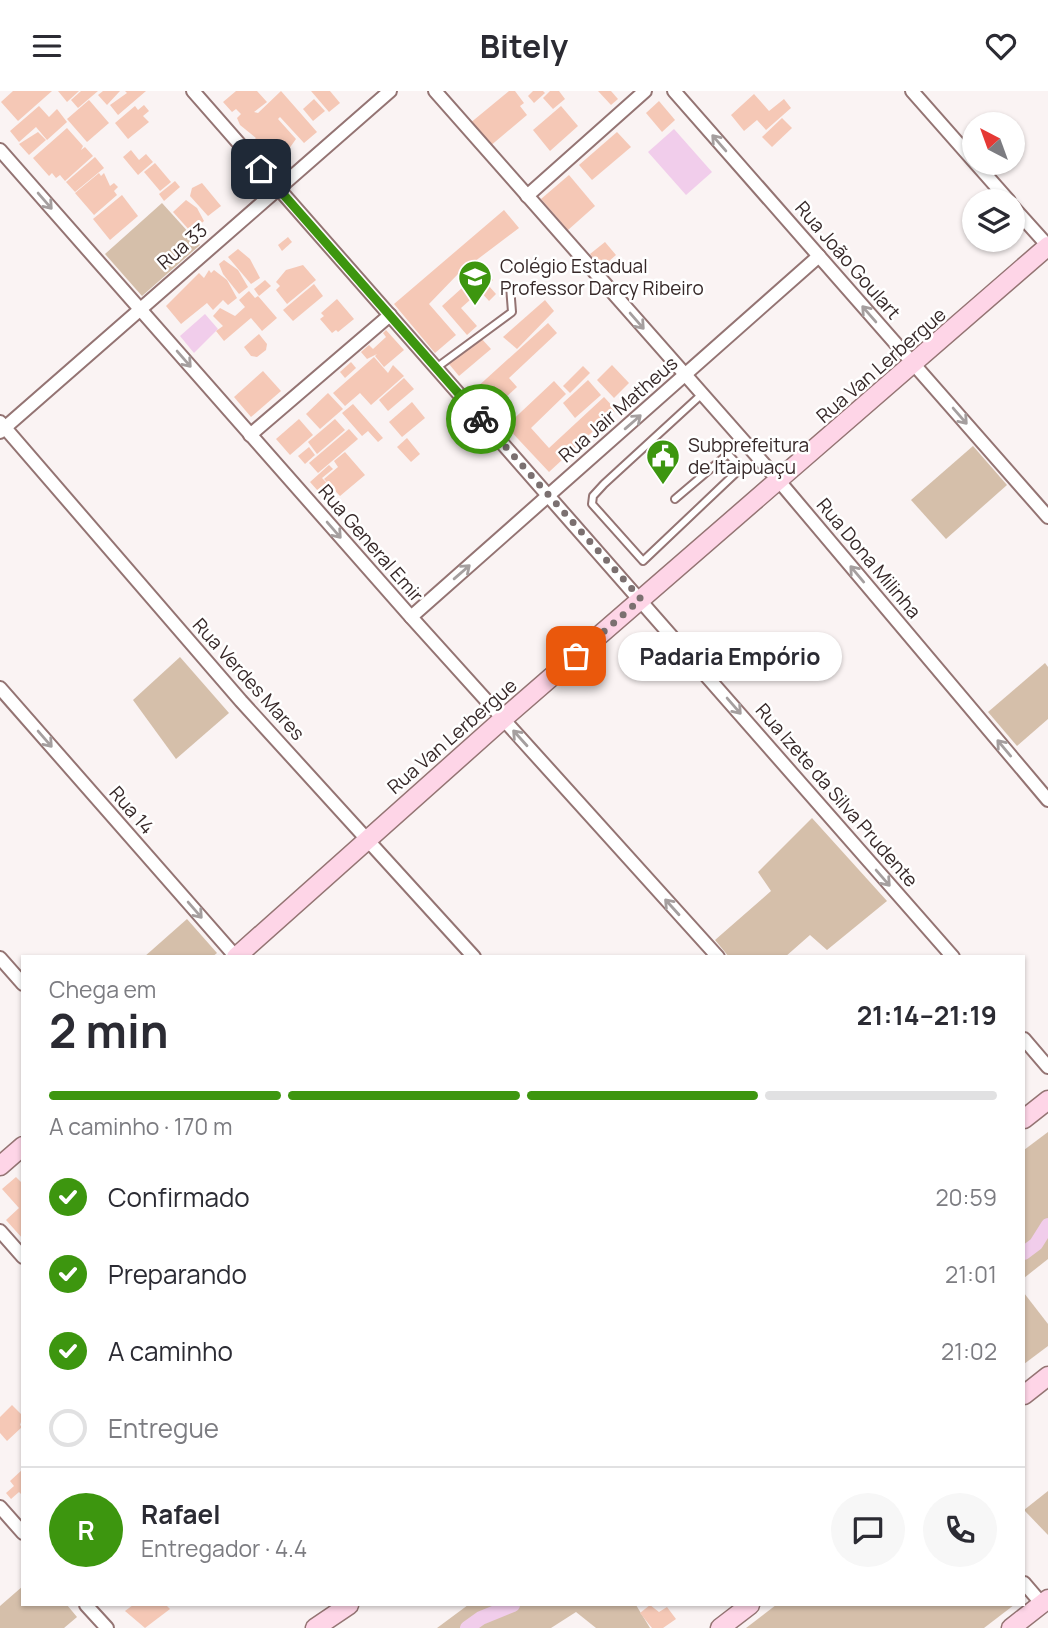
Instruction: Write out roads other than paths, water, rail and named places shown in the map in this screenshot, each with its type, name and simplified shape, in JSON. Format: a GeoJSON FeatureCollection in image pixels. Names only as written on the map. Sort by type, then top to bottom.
{"type":"FeatureCollection","features":[{"type":"Feature","properties":{"kind":"street","name":"Rua Izete da Silva Prudente"},"geometry":{"type":"LineString","coordinates":[[193,91],[951,955]]}},
{"type":"Feature","properties":{"kind":"street","name":"Rua 33"},"geometry":{"type":"LineString","coordinates":[[2,427],[390,91]]}},
{"type":"Feature","properties":{"kind":"street","name":"Rua Dona Milinha"},"geometry":{"type":"LineString","coordinates":[[435,91],[779,481],[1048,800]]}},
{"type":"Feature","properties":{"kind":"street"},"geometry":{"type":"LineString","coordinates":[[527,196],[645,91]]}},
{"type":"Feature","properties":{"kind":"street","name":"Rua João Goulart"},"geometry":{"type":"LineString","coordinates":[[674,91],[1048,517]]}},
{"type":"Feature","properties":{"kind":"street"},"geometry":{"type":"LineString","coordinates":[[912,91],[998,189]]}},
{"type":"Feature","properties":{"kind":"street","name":"Rua General Emir"},"geometry":{"type":"LineString","coordinates":[[0,150],[411,617],[716,955]]}},
{"type":"Feature","properties":{"kind":"street"},"geometry":{"type":"LineString","coordinates":[[1025,220],[1048,246]]}},
{"type":"Feature","properties":{"kind":"street","name":"Rua Van Lerbergue"},"geometry":{"type":"LineString","coordinates":[[238,955],[366,838],[915,365],[1048,246]]}},
{"type":"Feature","properties":{"kind":"street","name":"Rua Jair Matheus"},"geometry":{"type":"LineString","coordinates":[[411,617],[819,256]]}},
{"type":"Feature","properties":{"kind":"street"},"geometry":{"type":"LineString","coordinates":[[250,435],[390,315]]}},
{"type":"Feature","properties":{"kind":"street","name":"Rua Verdes Mares"},"geometry":{"type":"LineString","coordinates":[[2,427],[241,701],[472,955]]}},
{"type":"Feature","properties":{"kind":"street","name":"Rua 14"},"geometry":{"type":"LineString","coordinates":[[0,688],[234,955]]}},
{"type":"Feature","properties":{"kind":"street"},"geometry":{"type":"LineString","coordinates":[[0,958],[21,982]]}},
{"type":"Feature","properties":{"kind":"street"},"geometry":{"type":"LineString","coordinates":[[1025,1040],[1048,1067]]}},
{"type":"Feature","properties":{"kind":"street"},"geometry":{"type":"LineString","coordinates":[[1025,1118],[1048,1100]]}},
{"type":"Feature","properties":{"kind":"street"},"geometry":{"type":"LineString","coordinates":[[0,1166],[21,1148]]}},
{"type":"Feature","properties":{"kind":"street"},"geometry":{"type":"LineString","coordinates":[[0,1231],[21,1255]]}},
{"type":"Feature","properties":{"kind":"street"},"geometry":{"type":"LineString","coordinates":[[1025,1394],[1048,1376]]}},
{"type":"Feature","properties":{"kind":"street"},"geometry":{"type":"LineString","coordinates":[[0,1507],[21,1531]]}},
{"type":"Feature","properties":{"kind":"street"},"geometry":{"type":"LineString","coordinates":[[1011,1628],[1045,1601],[1025,1584]]}},
{"type":"Feature","properties":{"kind":"street"},"geometry":{"type":"LineString","coordinates":[[87,1606],[107,1628]]}},
{"type":"Feature","properties":{"kind":"street"},"geometry":{"type":"LineString","coordinates":[[720,1628],[749,1606]]}},
{"type":"Feature","properties":{"kind":"street"},"geometry":{"type":"LineString","coordinates":[[315,1628],[339,1607]]}},
{"type":"Feature","properties":{"kind":"lane"},"geometry":{"type":"LineString","coordinates":[[436,368],[512,312],[510,286]]}},
{"type":"Feature","properties":{"kind":"lane"},"geometry":{"type":"LineString","coordinates":[[675,499],[728,454],[741,468],[643,561],[592,503],[593,496],[604,484],[701,395]]}},
{"type":"Feature","properties":{"kind":"waterway"},"geometry":{"type":"LineString","coordinates":[[1025,1252],[1036,1244],[1048,1225]]}},
{"type":"Feature","properties":{"kind":"waterway"},"geometry":{"type":"LineString","coordinates":[[467,1628],[481,1618],[511,1606]]}},
{"type":"Feature","properties":{"kind":"place","name":"Colégio Estadual Professor Darcy Ribeiro"},"geometry":{"type":"Point","coordinates":[475,307]}},
{"type":"Feature","properties":{"kind":"place","name":"Subprefeitura de Itaipuaçu"},"geometry":{"type":"Point","coordinates":[663,486]}},
{"type":"Feature","properties":{"kind":"place","name":"Padaria Empório"},"geometry":{"type":"Point","coordinates":[576,656]}}]}
